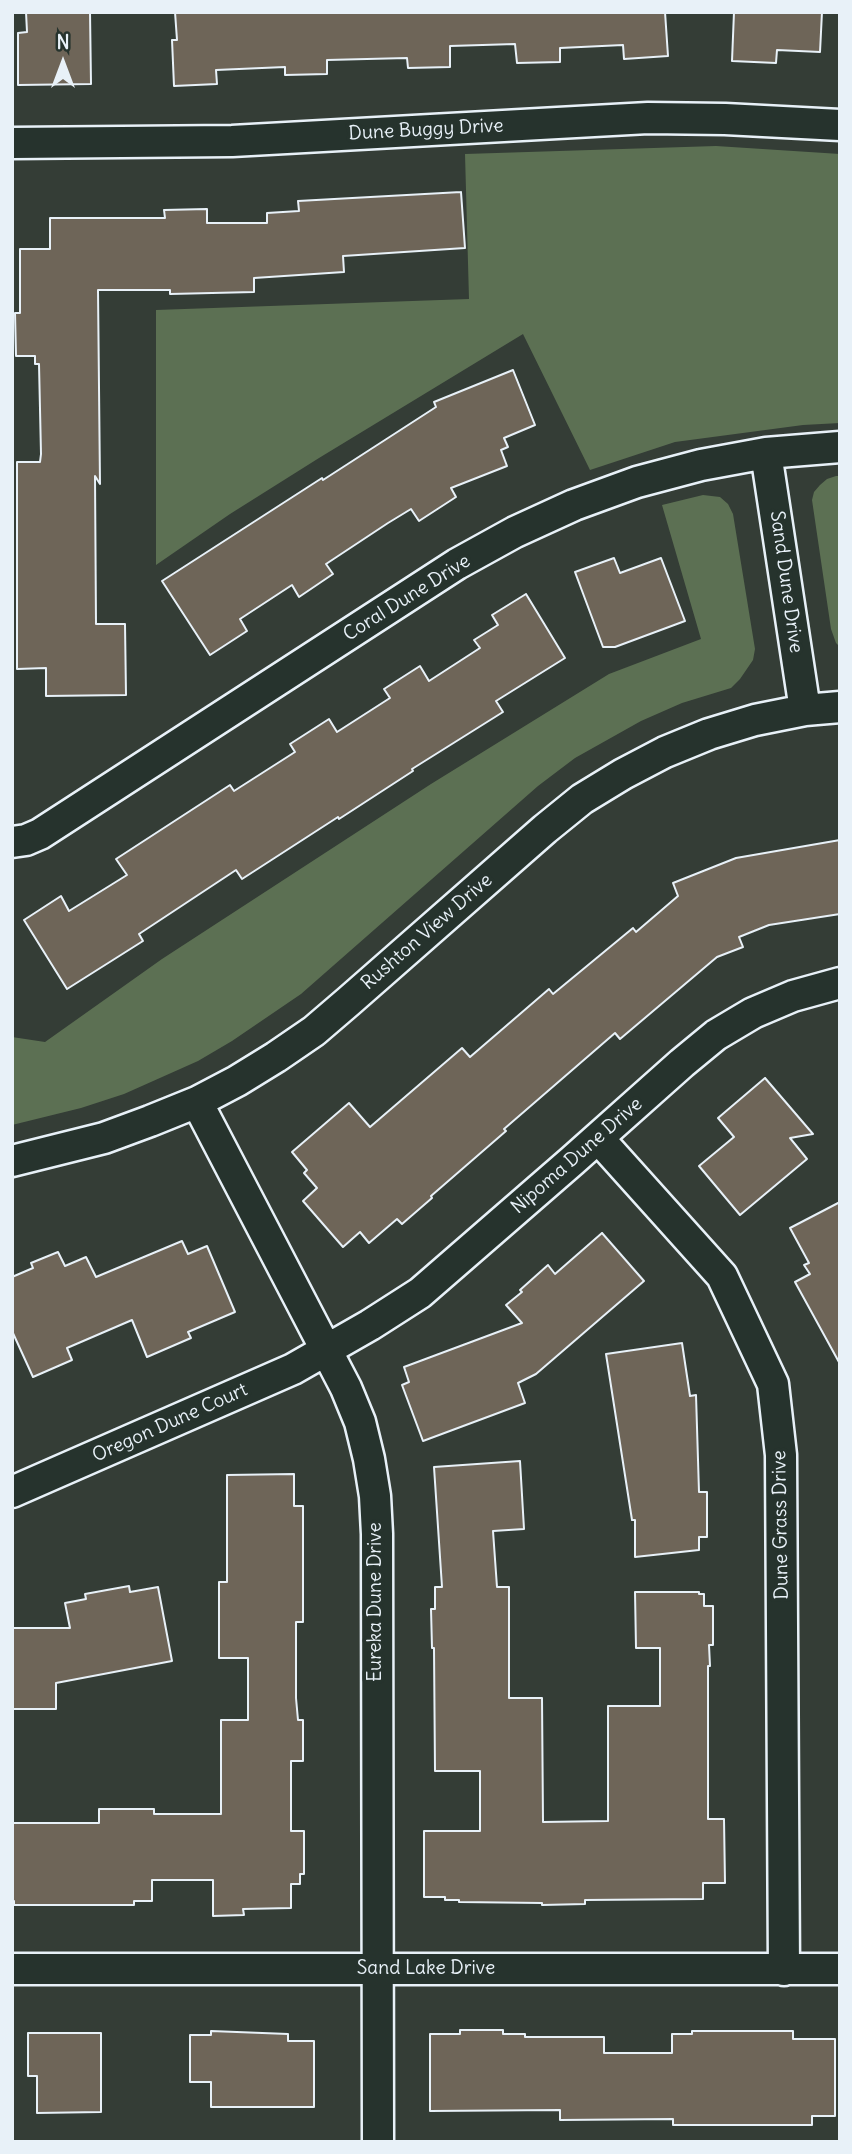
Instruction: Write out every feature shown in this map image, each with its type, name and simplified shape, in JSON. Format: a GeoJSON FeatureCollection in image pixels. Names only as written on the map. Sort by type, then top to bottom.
{"type":"FeatureCollection","features":[{"type":"Feature","properties":{"kind":"street","name":"Dune Buggy Drive"},"geometry":{"type":"LineString","coordinates":[[12,143],[232,141],[648,118],[840,125]]}},
{"type":"Feature","properties":{"kind":"street","name":"Coral Dune Drive"},"geometry":{"type":"LineString","coordinates":[[12,842],[40,834],[457,564],[515,532],[574,505],[637,482],[701,465],[766,453],[840,447]]}},
{"type":"Feature","properties":{"kind":"street","name":"Sand Dune Drive"},"geometry":{"type":"LineString","coordinates":[[766,453],[805,710]]}},
{"type":"Feature","properties":{"kind":"street","name":"Rushton View Drive"},"geometry":{"type":"LineString","coordinates":[[12,1161],[104,1138],[197,1102],[247,1076],[313,1031],[545,829],[592,793],[623,774],[665,752],[709,734],[755,720],[805,710],[840,707]]}},
{"type":"Feature","properties":{"kind":"street","name":"Nipoma Dune Drive"},"geometry":{"type":"LineString","coordinates":[[326,1350],[420,1293],[716,1035],[753,1013],[793,996],[840,983]]}},
{"type":"Feature","properties":{"kind":"street","name":"Eureka Dune Drive"},"geometry":{"type":"LineString","coordinates":[[197,1102],[346,1388],[360,1422],[369,1459],[377,1534],[378,2142]]}},
{"type":"Feature","properties":{"kind":"street","name":"Dune Grass Drive"},"geometry":{"type":"LineString","coordinates":[[598,1138],[722,1276],[773,1384],[781,1455],[784,1970]]}},
{"type":"Feature","properties":{"kind":"street","name":"Oregon Dune Court"},"geometry":{"type":"LineString","coordinates":[[12,1492],[293,1368],[326,1350]]}},
{"type":"Feature","properties":{"kind":"street","name":"Sand Lake Drive"},"geometry":{"type":"LineString","coordinates":[[12,1969],[840,1969]]}},
{"type":"Feature","properties":{"kind":"green space"},"geometry":{"type":"Polygon","coordinates":[[[716,146],[840,154],[840,423],[803,425],[675,442],[590,470],[523,334],[230,514],[156,565],[156,310],[469,299],[465,154],[716,146]]]}},
{"type":"Feature","properties":{"kind":"green space"},"geometry":{"type":"Polygon","coordinates":[[[840,476],[840,647],[831,629],[812,500],[820,485],[840,476]]]}},
{"type":"Feature","properties":{"kind":"green space"},"geometry":{"type":"Polygon","coordinates":[[[703,495],[720,497],[728,504],[733,514],[755,649],[753,660],[731,688],[682,703],[641,721],[575,758],[538,786],[301,994],[232,1041],[198,1061],[124,1094],[12,1125],[12,1037],[45,1042],[162,959],[431,784],[609,674],[701,639],[662,505],[703,495]]]}},
{"type":"Feature","properties":{"kind":"building"},"geometry":{"type":"Polygon","coordinates":[[[26,12],[90,12],[91,84],[18,85],[18,33],[27,32],[26,12]]]}},
{"type":"Feature","properties":{"kind":"building"},"geometry":{"type":"Polygon","coordinates":[[[175,12],[665,12],[668,56],[624,59],[623,45],[560,48],[560,62],[517,63],[515,44],[450,46],[450,67],[408,68],[407,58],[327,60],[327,74],[285,75],[285,67],[216,70],[217,84],[174,86],[172,40],[177,40],[175,12]]]}},
{"type":"Feature","properties":{"kind":"building"},"geometry":{"type":"Polygon","coordinates":[[[734,12],[822,12],[820,52],[777,50],[776,63],[732,61],[734,12]]]}},
{"type":"Feature","properties":{"kind":"building"},"geometry":{"type":"Polygon","coordinates":[[[461,192],[465,248],[343,256],[344,272],[254,278],[254,292],[170,294],[170,290],[98,290],[100,484],[95,476],[96,624],[125,624],[126,695],[46,696],[46,668],[17,669],[17,462],[40,462],[41,454],[39,364],[35,364],[35,356],[16,356],[15,313],[20,313],[20,249],[50,249],[50,218],[165,218],[164,210],[207,209],[207,223],[267,223],[267,213],[299,211],[298,201],[461,192]]]}},
{"type":"Feature","properties":{"kind":"building"},"geometry":{"type":"Polygon","coordinates":[[[513,370],[535,425],[504,438],[508,447],[501,450],[507,466],[451,488],[456,497],[419,521],[411,509],[388,523],[326,564],[333,574],[299,597],[292,585],[240,619],[247,631],[210,655],[162,581],[436,407],[434,402],[513,370]]]}},
{"type":"Feature","properties":{"kind":"building"},"geometry":{"type":"Polygon","coordinates":[[[614,558],[620,573],[661,558],[685,621],[615,647],[603,647],[575,572],[614,558]]]}},
{"type":"Feature","properties":{"kind":"building"},"geometry":{"type":"Polygon","coordinates":[[[526,594],[565,658],[496,701],[503,712],[242,879],[236,870],[139,934],[143,941],[67,989],[24,920],[61,896],[69,911],[127,875],[116,859],[230,785],[234,791],[295,752],[290,744],[329,719],[337,732],[390,698],[384,689],[420,666],[429,681],[480,648],[474,640],[498,625],[492,615],[526,594]]]}},
{"type":"Feature","properties":{"kind":"building"},"geometry":{"type":"Polygon","coordinates":[[[840,840],[840,914],[769,925],[739,937],[743,947],[717,957],[620,1039],[615,1033],[504,1129],[506,1131],[402,1224],[397,1219],[369,1243],[360,1232],[343,1247],[303,1201],[317,1188],[304,1173],[307,1170],[292,1152],[349,1103],[370,1127],[462,1048],[470,1057],[549,989],[553,994],[633,928],[636,932],[678,896],[673,883],[736,858],[840,840]]]}},
{"type":"Feature","properties":{"kind":"building"},"geometry":{"type":"Polygon","coordinates":[[[765,1078],[813,1134],[790,1138],[807,1159],[740,1215],[699,1166],[734,1137],[718,1118],[765,1078]]]}},
{"type":"Feature","properties":{"kind":"building"},"geometry":{"type":"Polygon","coordinates":[[[840,1202],[840,1364],[795,1282],[810,1274],[804,1265],[809,1263],[790,1228],[840,1202]]]}},
{"type":"Feature","properties":{"kind":"building"},"geometry":{"type":"Polygon","coordinates":[[[602,1233],[644,1281],[536,1374],[518,1383],[525,1403],[423,1441],[402,1385],[409,1382],[404,1367],[522,1323],[506,1305],[548,1265],[555,1274],[602,1233]]]}},
{"type":"Feature","properties":{"kind":"building"},"geometry":{"type":"Polygon","coordinates":[[[182,1241],[188,1254],[207,1246],[235,1312],[188,1332],[191,1338],[147,1357],[132,1320],[67,1348],[72,1360],[33,1377],[12,1331],[12,1277],[33,1268],[31,1263],[58,1252],[65,1266],[86,1257],[96,1277],[182,1241]]]}},
{"type":"Feature","properties":{"kind":"building"},"geometry":{"type":"Polygon","coordinates":[[[682,1343],[690,1396],[696,1395],[699,1492],[707,1492],[707,1537],[699,1537],[699,1550],[635,1557],[635,1520],[632,1520],[606,1354],[682,1343]]]}},
{"type":"Feature","properties":{"kind":"building"},"geometry":{"type":"Polygon","coordinates":[[[520,1461],[524,1529],[493,1531],[497,1587],[509,1587],[509,1698],[542,1698],[543,1822],[608,1821],[608,1706],[660,1706],[660,1648],[636,1648],[635,1592],[699,1592],[704,1594],[704,1606],[713,1606],[713,1645],[709,1645],[708,1666],[708,1819],[724,1819],[725,1883],[703,1883],[703,1899],[585,1900],[585,1904],[542,1905],[459,1902],[445,1900],[445,1897],[424,1897],[424,1831],[480,1831],[480,1771],[435,1771],[431,1609],[435,1609],[435,1587],[442,1587],[434,1467],[520,1461]]]}},
{"type":"Feature","properties":{"kind":"building"},"geometry":{"type":"Polygon","coordinates":[[[294,1474],[294,1506],[303,1506],[303,1622],[296,1622],[296,1698],[298,1720],[303,1720],[303,1761],[291,1761],[291,1831],[304,1831],[304,1874],[300,1874],[300,1884],[291,1884],[291,1908],[243,1909],[244,1915],[213,1916],[213,1880],[152,1880],[152,1901],[134,1901],[134,1905],[14,1905],[12,1823],[99,1823],[99,1809],[154,1809],[154,1814],[221,1814],[221,1720],[248,1720],[248,1658],[219,1658],[219,1582],[227,1582],[227,1475],[294,1474]]]}},
{"type":"Feature","properties":{"kind":"building"},"geometry":{"type":"Polygon","coordinates":[[[129,1586],[130,1592],[158,1587],[172,1661],[56,1683],[56,1709],[12,1709],[12,1628],[70,1628],[65,1603],[86,1599],[85,1594],[129,1586]]]}},
{"type":"Feature","properties":{"kind":"building"},"geometry":{"type":"Polygon","coordinates":[[[460,2030],[503,2030],[503,2034],[525,2034],[525,2037],[604,2037],[604,2053],[672,2053],[672,2034],[692,2034],[692,2031],[793,2031],[793,2039],[835,2039],[835,2116],[812,2116],[812,2125],[673,2125],[673,2119],[560,2120],[560,2110],[430,2111],[430,2034],[460,2034],[460,2030]]]}},
{"type":"Feature","properties":{"kind":"building"},"geometry":{"type":"Polygon","coordinates":[[[211,2031],[288,2034],[288,2041],[314,2041],[314,2107],[211,2107],[211,2082],[190,2082],[190,2035],[211,2035],[211,2031]]]}},
{"type":"Feature","properties":{"kind":"building"},"geometry":{"type":"Polygon","coordinates":[[[28,2033],[101,2033],[101,2112],[37,2113],[37,2076],[28,2076],[28,2033]]]}}]}
